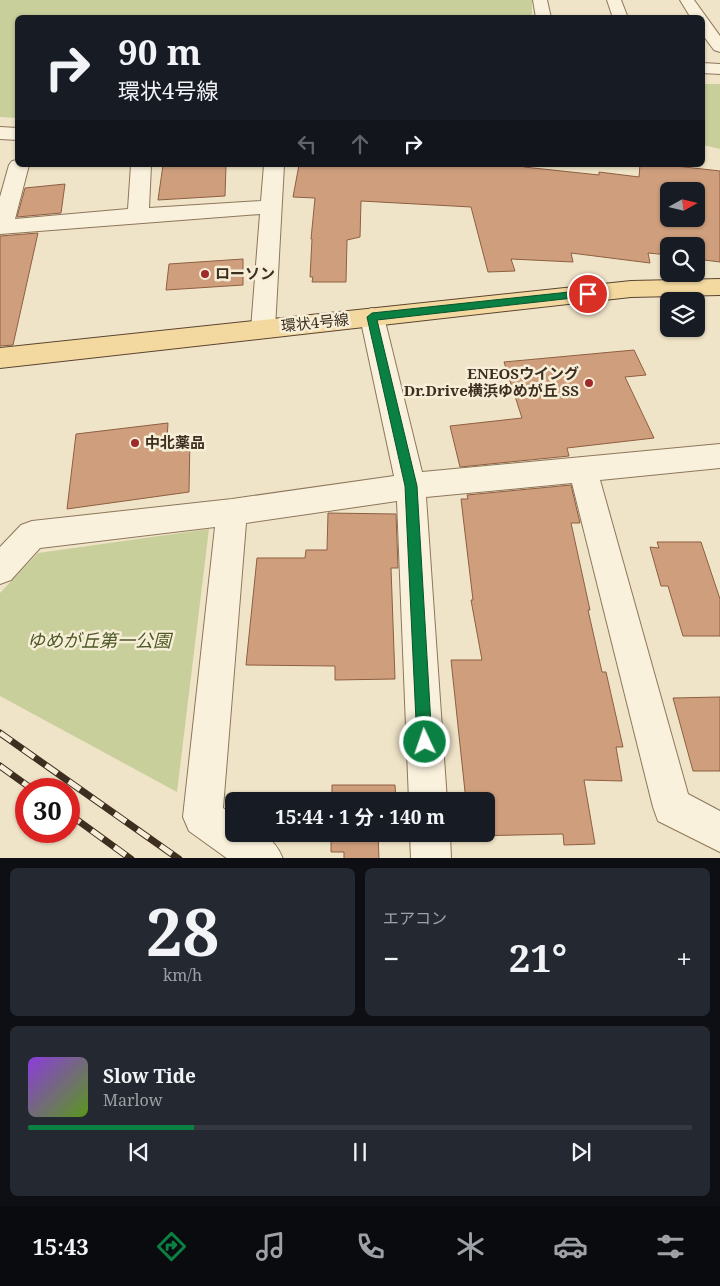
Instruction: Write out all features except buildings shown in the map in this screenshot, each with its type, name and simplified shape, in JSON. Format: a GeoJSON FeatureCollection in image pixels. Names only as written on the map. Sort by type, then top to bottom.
{"type":"FeatureCollection","features":[{"type":"Feature","properties":{"kind":"main road","name":"環状4号線"},"geometry":{"type":"LineString","coordinates":[[0,358],[631,289],[720,287]]}},
{"type":"Feature","properties":{"kind":"street"},"geometry":{"type":"LineString","coordinates":[[540,0],[543,15]]}},
{"type":"Feature","properties":{"kind":"street"},"geometry":{"type":"LineString","coordinates":[[614,0],[620,15]]}},
{"type":"Feature","properties":{"kind":"street"},"geometry":{"type":"LineString","coordinates":[[687,0],[697,15]]}},
{"type":"Feature","properties":{"kind":"street"},"geometry":{"type":"LineString","coordinates":[[705,26],[720,47]]}},
{"type":"Feature","properties":{"kind":"street"},"geometry":{"type":"LineString","coordinates":[[705,68],[720,69]]}},
{"type":"Feature","properties":{"kind":"street"},"geometry":{"type":"LineString","coordinates":[[0,132],[15,134]]}},
{"type":"Feature","properties":{"kind":"street"},"geometry":{"type":"LineString","coordinates":[[17,167],[1,227],[138,215],[270,207]]}},
{"type":"Feature","properties":{"kind":"street"},"geometry":{"type":"LineString","coordinates":[[138,215],[141,167]]}},
{"type":"Feature","properties":{"kind":"street"},"geometry":{"type":"LineString","coordinates":[[263,329],[274,167]]}},
{"type":"Feature","properties":{"kind":"street"},"geometry":{"type":"LineString","coordinates":[[372,317],[411,486],[428,792]]}},
{"type":"Feature","properties":{"kind":"street"},"geometry":{"type":"LineString","coordinates":[[0,569],[32,534],[232,512],[411,486],[583,471],[720,456]]}},
{"type":"Feature","properties":{"kind":"street"},"geometry":{"type":"LineString","coordinates":[[583,471],[672,808],[720,832]]}},
{"type":"Feature","properties":{"kind":"street"},"geometry":{"type":"LineString","coordinates":[[232,512],[203,818],[263,858]]}},
{"type":"Feature","properties":{"kind":"street"},"geometry":{"type":"LineString","coordinates":[[430,842],[431,858]]}},
{"type":"Feature","properties":{"kind":"green space"},"geometry":{"type":"Polygon","coordinates":[[[0,0],[532,0],[532,15],[15,15],[15,118],[0,117],[0,0]]]}},
{"type":"Feature","properties":{"kind":"green space"},"geometry":{"type":"Polygon","coordinates":[[[705,84],[720,84],[720,149],[705,145],[705,84]]]}},
{"type":"Feature","properties":{"kind":"green space","name":"ゆめが丘第一公園"},"geometry":{"type":"Polygon","coordinates":[[[209,529],[177,792],[0,696],[0,593],[38,553],[209,529]]]}},
{"type":"Feature","properties":{"kind":"railway"},"geometry":{"type":"LineString","coordinates":[[0,733],[178,858]]}},
{"type":"Feature","properties":{"kind":"railway"},"geometry":{"type":"LineString","coordinates":[[0,766],[17,778]]}},
{"type":"Feature","properties":{"kind":"railway"},"geometry":{"type":"LineString","coordinates":[[80,822],[130,858]]}},
{"type":"Feature","properties":{"kind":"place","name":"ローソン"},"geometry":{"type":"Point","coordinates":[205,274]}},
{"type":"Feature","properties":{"kind":"place","name":"ENEOSウイング Dr.Drive横浜ゆめが丘 SS"},"geometry":{"type":"Point","coordinates":[589,383]}},
{"type":"Feature","properties":{"kind":"place","name":"中北薬品"},"geometry":{"type":"Point","coordinates":[135,443]}},
{"type":"Feature","properties":{"kind":"route"},"geometry":{"type":"LineString","coordinates":[[425,742],[411,486],[372,317],[588,294]]}}]}
